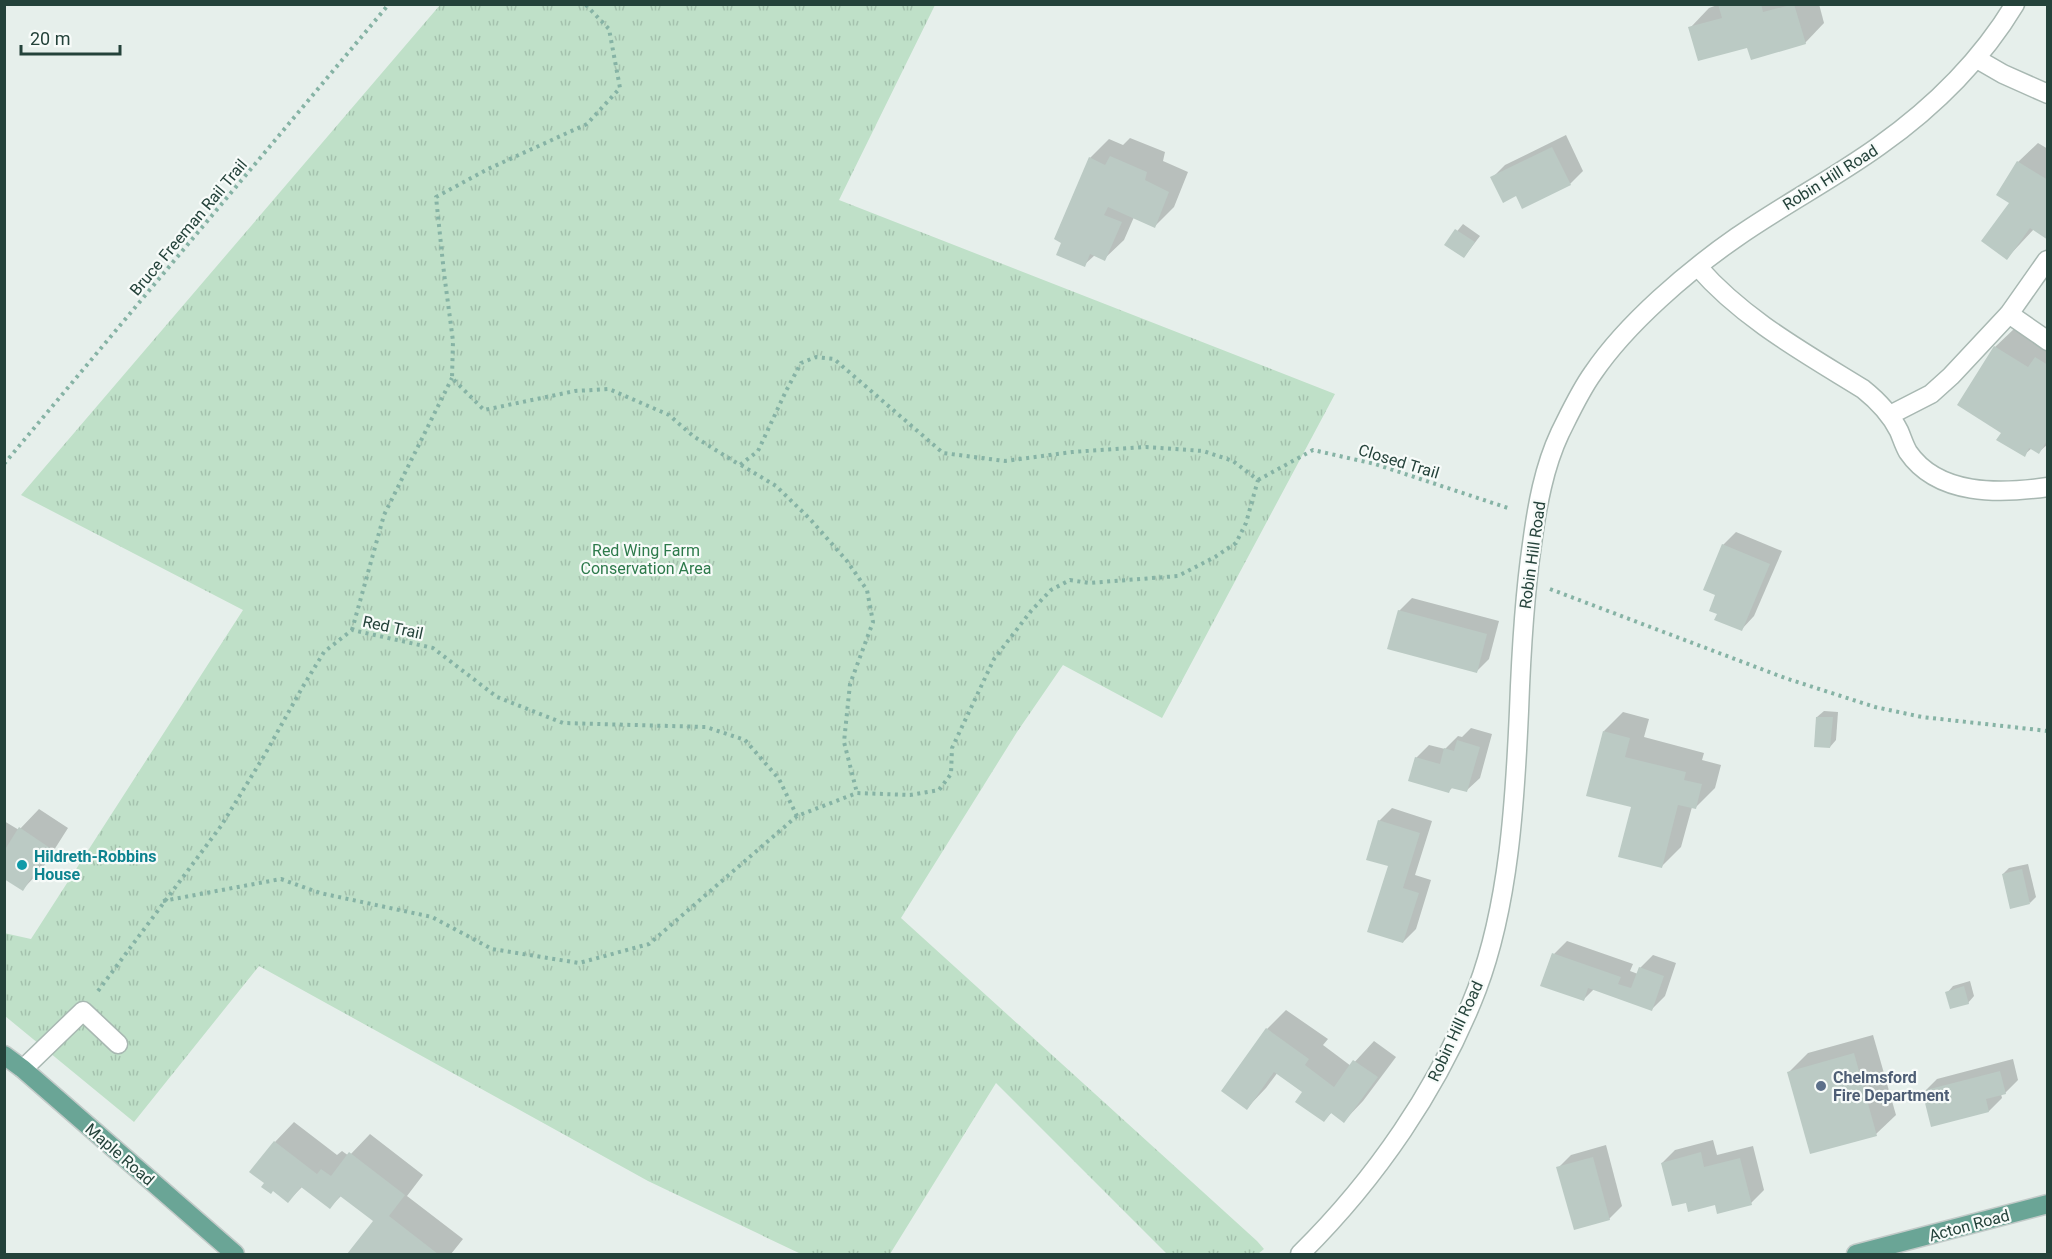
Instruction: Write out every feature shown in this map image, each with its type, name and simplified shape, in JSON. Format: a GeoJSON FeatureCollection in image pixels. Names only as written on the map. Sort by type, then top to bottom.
{"type":"FeatureCollection","features":[{"type":"Feature","properties":{"kind":"main road","name":"Maple Road"},"geometry":{"type":"LineString","coordinates":[[4,1055],[235,1254]]}},
{"type":"Feature","properties":{"kind":"main road","name":"Acton Road"},"geometry":{"type":"LineString","coordinates":[[1856,1254],[2048,1204]]}},
{"type":"Feature","properties":{"kind":"street","name":"Robin Hill Road"},"geometry":{"type":"LineString","coordinates":[[1300,1254],[1349,1200],[1409,1121],[1437,1076],[1478,988],[1492,938],[1510,839],[1515,788],[1522,631],[1526,583],[1536,517],[1545,476],[1558,437],[1593,372],[1668,291],[1698,267],[1774,212],[1878,147],[1951,87],[1977,59],[2015,4]]}},
{"type":"Feature","properties":{"kind":"street"},"geometry":{"type":"LineString","coordinates":[[1977,59],[2003,74],[2048,94]]}},
{"type":"Feature","properties":{"kind":"street"},"geometry":{"type":"LineString","coordinates":[[1890,415],[1931,394],[1951,376],[2009,314],[2047,260]]}},
{"type":"Feature","properties":{"kind":"street"},"geometry":{"type":"LineString","coordinates":[[1698,267],[1725,296],[1747,313],[1878,401],[1890,415],[1908,451],[1923,469],[1938,479],[1965,488],[2027,490],[2048,488]]}},
{"type":"Feature","properties":{"kind":"street"},"geometry":{"type":"LineString","coordinates":[[2009,314],[2048,340]]}},
{"type":"Feature","properties":{"kind":"street"},"geometry":{"type":"LineString","coordinates":[[23,1069],[83,1011],[118,1044]]}},
{"type":"Feature","properties":{"kind":"path","name":"Bruce Freeman Rail Trail"},"geometry":{"type":"LineString","coordinates":[[4,464],[389,4]]}},
{"type":"Feature","properties":{"kind":"path"},"geometry":{"type":"LineString","coordinates":[[352,630],[384,516],[452,378],[453,341],[436,197],[488,169],[588,124],[620,88],[609,29],[585,4]]}},
{"type":"Feature","properties":{"kind":"path"},"geometry":{"type":"LineString","coordinates":[[163,901],[281,879],[320,893],[432,917],[492,949],[579,963],[649,944],[797,816],[857,793],[910,795],[939,790],[951,774],[952,748],[994,659],[1050,590],[1070,580],[1089,583],[1178,576],[1215,557],[1236,543],[1246,523],[1258,480],[1233,461],[1203,451],[1146,447],[1072,452],[1005,461],[944,453],[834,359],[816,357],[801,363],[758,451],[740,465]]}},
{"type":"Feature","properties":{"kind":"path"},"geometry":{"type":"LineString","coordinates":[[452,378],[484,410],[575,391],[609,389],[669,415],[693,436],[776,486],[839,552],[867,590],[873,622],[850,684],[844,742],[857,793]]}},
{"type":"Feature","properties":{"kind":"path","name":"Closed Trail"},"geometry":{"type":"LineString","coordinates":[[1258,480],[1313,450],[1376,464],[1536,517]]}},
{"type":"Feature","properties":{"kind":"path"},"geometry":{"type":"LineString","coordinates":[[1526,583],[1571,596],[1785,678],[1875,707],[1978,725],[2048,731]]}},
{"type":"Feature","properties":{"kind":"path","name":"Red Trail"},"geometry":{"type":"LineString","coordinates":[[83,1011],[221,826],[324,652],[352,630],[433,648],[497,697],[563,723],[706,727],[745,740],[779,779],[797,816]]}},
{"type":"Feature","properties":{"kind":"green space","name":"Red Wing Farm Conservation Area"},"geometry":{"type":"Polygon","coordinates":[[[440,5],[935,5],[839,200],[1335,394],[1162,718],[1063,665],[1017,732],[901,918],[1257,1241],[1264,1249],[1258,1254],[1167,1254],[996,1083],[890,1254],[801,1254],[648,1181],[259,966],[134,1122],[5,1016],[4,933],[31,939],[243,610],[21,495],[440,5]]]}},
{"type":"Feature","properties":{"kind":"building"},"geometry":{"type":"Polygon","coordinates":[[[1718,4],[1761,4],[1763,12],[1794,4],[1806,44],[1751,60],[1747,48],[1698,61],[1688,27],[1722,18],[1718,4]]]}},
{"type":"Feature","properties":{"kind":"building"},"geometry":{"type":"Polygon","coordinates":[[[1552,147],[1571,185],[1522,209],[1516,196],[1503,203],[1490,177],[1552,147]]]}},
{"type":"Feature","properties":{"kind":"building"},"geometry":{"type":"Polygon","coordinates":[[[1110,156],[1147,172],[1145,180],[1169,192],[1155,228],[1108,207],[1104,215],[1122,222],[1105,261],[1090,254],[1085,267],[1056,255],[1061,243],[1054,239],[1089,157],[1105,165],[1110,156]]]}},
{"type":"Feature","properties":{"kind":"building"},"geometry":{"type":"Polygon","coordinates":[[[2017,161],[2048,180],[2048,240],[2030,228],[2007,260],[1981,241],[2009,203],[1996,195],[2017,161]]]}},
{"type":"Feature","properties":{"kind":"building"},"geometry":{"type":"Polygon","coordinates":[[[1455,229],[1475,242],[1464,258],[1444,245],[1455,229]]]}},
{"type":"Feature","properties":{"kind":"building"},"geometry":{"type":"Polygon","coordinates":[[[1994,346],[2028,367],[2035,357],[2048,365],[2048,439],[2039,454],[2029,448],[2025,457],[1996,440],[2001,433],[1957,405],[1994,346]]]}},
{"type":"Feature","properties":{"kind":"building"},"geometry":{"type":"Polygon","coordinates":[[[1722,544],[1770,564],[1742,631],[1714,620],[1717,614],[1709,611],[1715,595],[1703,590],[1722,544]]]}},
{"type":"Feature","properties":{"kind":"building"},"geometry":{"type":"Polygon","coordinates":[[[1398,610],[1487,634],[1477,673],[1387,649],[1398,610]]]}},
{"type":"Feature","properties":{"kind":"building"},"geometry":{"type":"Polygon","coordinates":[[[1816,717],[1833,717],[1830,748],[1814,747],[1816,717]]]}},
{"type":"Feature","properties":{"kind":"building"},"geometry":{"type":"Polygon","coordinates":[[[1603,731],[1630,738],[1625,757],[1686,772],[1684,780],[1702,784],[1696,809],[1678,805],[1662,868],[1618,857],[1631,807],[1586,796],[1603,731]]]}},
{"type":"Feature","properties":{"kind":"building"},"geometry":{"type":"Polygon","coordinates":[[[1457,740],[1480,747],[1467,792],[1451,788],[1449,793],[1408,781],[1415,757],[1440,764],[1444,748],[1454,751],[1457,740]]]}},
{"type":"Feature","properties":{"kind":"building"},"geometry":{"type":"Polygon","coordinates":[[[1378,820],[1420,833],[1403,888],[1419,893],[1403,943],[1367,932],[1388,866],[1366,860],[1378,820]]]}},
{"type":"Feature","properties":{"kind":"building","name":"Hildreth-Robbins House"},"geometry":{"type":"Polygon","coordinates":[[[19,827],[50,848],[23,891],[4,879],[4,851],[19,827]]]}},
{"type":"Feature","properties":{"kind":"building"},"geometry":{"type":"Polygon","coordinates":[[[2022,869],[2030,904],[2010,909],[2002,874],[2022,869]]]}},
{"type":"Feature","properties":{"kind":"building"},"geometry":{"type":"Polygon","coordinates":[[[1552,953],[1621,977],[1618,984],[1631,988],[1639,967],[1664,976],[1652,1011],[1588,988],[1584,1001],[1540,986],[1552,953]]]}},
{"type":"Feature","properties":{"kind":"building"},"geometry":{"type":"Polygon","coordinates":[[[1964,986],[1969,1004],[1950,1009],[1945,992],[1964,986]]]}},
{"type":"Feature","properties":{"kind":"building"},"geometry":{"type":"Polygon","coordinates":[[[1266,1028],[1309,1059],[1305,1065],[1334,1087],[1353,1060],[1378,1077],[1344,1123],[1331,1113],[1324,1122],[1295,1102],[1302,1092],[1274,1072],[1247,1110],[1221,1091],[1266,1028]]]}},
{"type":"Feature","properties":{"kind":"building"},"geometry":{"type":"Polygon","coordinates":[[[1854,1053],[1877,1136],[1810,1154],[1787,1072],[1854,1053]]]}},
{"type":"Feature","properties":{"kind":"building"},"geometry":{"type":"Polygon","coordinates":[[[2000,1071],[2006,1094],[1986,1099],[1989,1112],[1931,1127],[1922,1091],[2000,1071]]]}},
{"type":"Feature","properties":{"kind":"building"},"geometry":{"type":"Polygon","coordinates":[[[274,1141],[317,1174],[321,1169],[331,1176],[349,1152],[405,1195],[389,1216],[438,1254],[347,1254],[373,1221],[340,1196],[330,1209],[301,1187],[288,1203],[273,1191],[271,1194],[261,1187],[264,1183],[249,1172],[274,1141]]]}},
{"type":"Feature","properties":{"kind":"building"},"geometry":{"type":"Polygon","coordinates":[[[1701,1152],[1704,1167],[1740,1158],[1752,1205],[1717,1214],[1715,1205],[1688,1212],[1686,1203],[1672,1206],[1661,1163],[1701,1152]]]}},
{"type":"Feature","properties":{"kind":"building"},"geometry":{"type":"Polygon","coordinates":[[[1593,1157],[1610,1220],[1574,1230],[1556,1167],[1593,1157]]]}},
{"type":"Feature","properties":{"kind":"place","name":"Hildreth-Robbins House"},"geometry":{"type":"Point","coordinates":[22,865]}},
{"type":"Feature","properties":{"kind":"place","name":"Chelmsford Fire Department"},"geometry":{"type":"Point","coordinates":[1821,1086]}}]}
